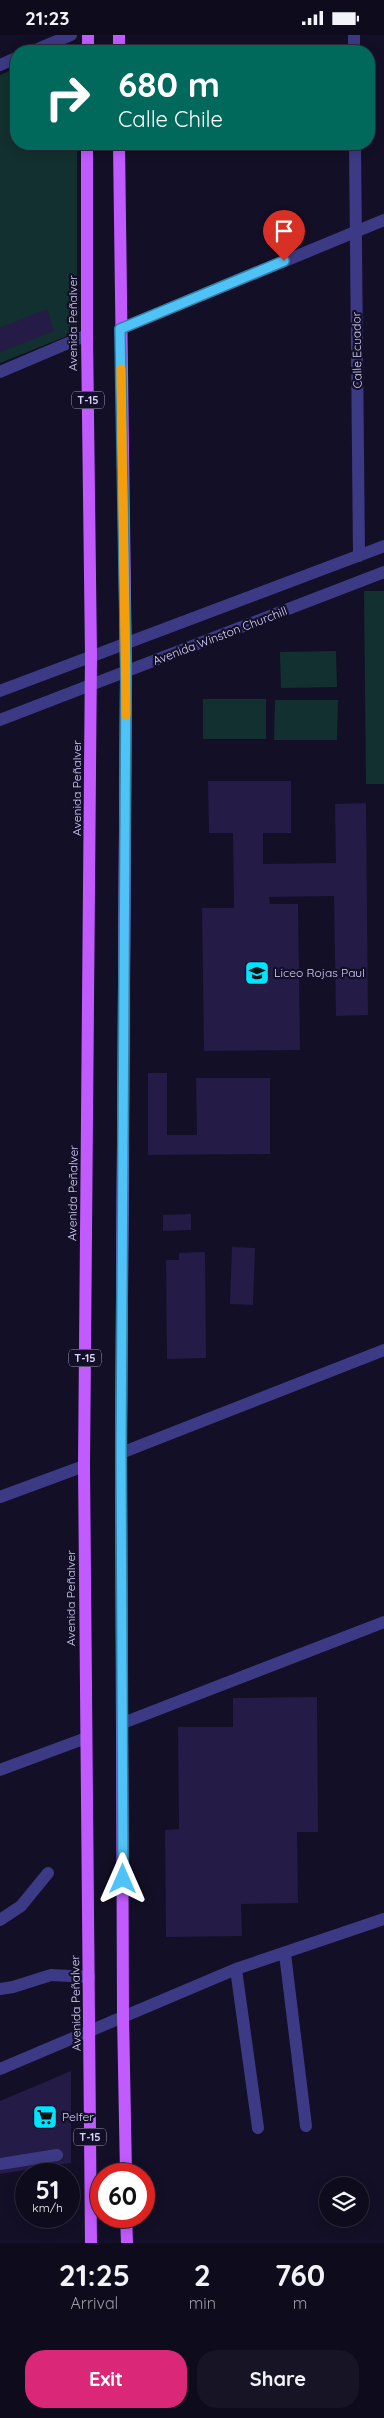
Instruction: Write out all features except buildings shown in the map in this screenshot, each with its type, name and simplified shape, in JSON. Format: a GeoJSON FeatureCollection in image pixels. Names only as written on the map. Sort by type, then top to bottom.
{"type":"FeatureCollection","features":[{"type":"Feature","properties":{"kind":"main road","name":"Avenida Peñalver"},"geometry":{"type":"LineString","coordinates":[[88,150],[87,335],[91,656],[84,1466],[91,2243]]}},
{"type":"Feature","properties":{"kind":"main road","name":"T-15"},"geometry":{"type":"LineString","coordinates":[[119,150],[126,673],[121,1453],[123,2015],[126,2163]]}},
{"type":"Feature","properties":{"kind":"main road"},"geometry":{"type":"LineString","coordinates":[[126,2228],[127,2243]]}},
{"type":"Feature","properties":{"kind":"street"},"geometry":{"type":"LineString","coordinates":[[47,45],[71,35]]}},
{"type":"Feature","properties":{"kind":"street","name":"Calle Ecuador"},"geometry":{"type":"LineString","coordinates":[[355,150],[360,555]]}},
{"type":"Feature","properties":{"kind":"street"},"geometry":{"type":"LineString","coordinates":[[120,329],[384,219]]}},
{"type":"Feature","properties":{"kind":"street"},"geometry":{"type":"LineString","coordinates":[[0,372],[87,335]]}},
{"type":"Feature","properties":{"kind":"street","name":"Avenida Winston Churchill"},"geometry":{"type":"LineString","coordinates":[[0,691],[384,546]]}},
{"type":"Feature","properties":{"kind":"street","name":"Avenida Winston Churchill"},"geometry":{"type":"LineString","coordinates":[[0,720],[384,572]]}},
{"type":"Feature","properties":{"kind":"street"},"geometry":{"type":"LineString","coordinates":[[121,1453],[384,1350]]}},
{"type":"Feature","properties":{"kind":"street"},"geometry":{"type":"LineString","coordinates":[[0,1497],[84,1466]]}},
{"type":"Feature","properties":{"kind":"street"},"geometry":{"type":"LineString","coordinates":[[122,1723],[180,1699],[384,1622]]}},
{"type":"Feature","properties":{"kind":"street"},"geometry":{"type":"LineString","coordinates":[[0,1770],[86,1737]]}},
{"type":"Feature","properties":{"kind":"street"},"geometry":{"type":"LineString","coordinates":[[0,1920],[21,1906],[48,1873]]}},
{"type":"Feature","properties":{"kind":"street"},"geometry":{"type":"LineString","coordinates":[[0,2069],[123,2015],[236,1969],[384,1919]]}},
{"type":"Feature","properties":{"kind":"street"},"geometry":{"type":"LineString","coordinates":[[285,1954],[306,2126]]}},
{"type":"Feature","properties":{"kind":"street"},"geometry":{"type":"LineString","coordinates":[[236,1969],[258,2128]]}},
{"type":"Feature","properties":{"kind":"street"},"geometry":{"type":"LineString","coordinates":[[0,1989],[14,1987],[51,1975],[89,1977]]}},
{"type":"Feature","properties":{"kind":"street"},"geometry":{"type":"LineString","coordinates":[[0,2164],[57,2155]]}},
{"type":"Feature","properties":{"kind":"green space"},"geometry":{"type":"Polygon","coordinates":[[[10,71],[10,150],[77,150],[77,332],[0,363],[0,75],[10,71]]]}},
{"type":"Feature","properties":{"kind":"green space"},"geometry":{"type":"Polygon","coordinates":[[[364,591],[384,591],[384,784],[366,784],[364,591]]]}},
{"type":"Feature","properties":{"kind":"green space"},"geometry":{"type":"Polygon","coordinates":[[[336,651],[337,687],[281,688],[280,652],[336,651]]]}},
{"type":"Feature","properties":{"kind":"green space"},"geometry":{"type":"Polygon","coordinates":[[[203,699],[266,699],[266,739],[203,739],[203,699]]]}},
{"type":"Feature","properties":{"kind":"green space"},"geometry":{"type":"Polygon","coordinates":[[[275,700],[338,700],[337,740],[274,740],[275,700]]]}},
{"type":"Feature","properties":{"kind":"slow traffic"},"geometry":{"type":"LineString","coordinates":[[121,369],[126,715]]}},
{"type":"Feature","properties":{"kind":"place","name":"Liceo Rojas Paul"},"geometry":{"type":"Point","coordinates":[257,973]}},
{"type":"Feature","properties":{"kind":"place","name":"Pelfer"},"geometry":{"type":"Point","coordinates":[45,2117]}},
{"type":"Feature","properties":{"kind":"route"},"geometry":{"type":"LineString","coordinates":[[123,1879],[121,1453],[126,673],[120,329],[284,261]]}}]}
